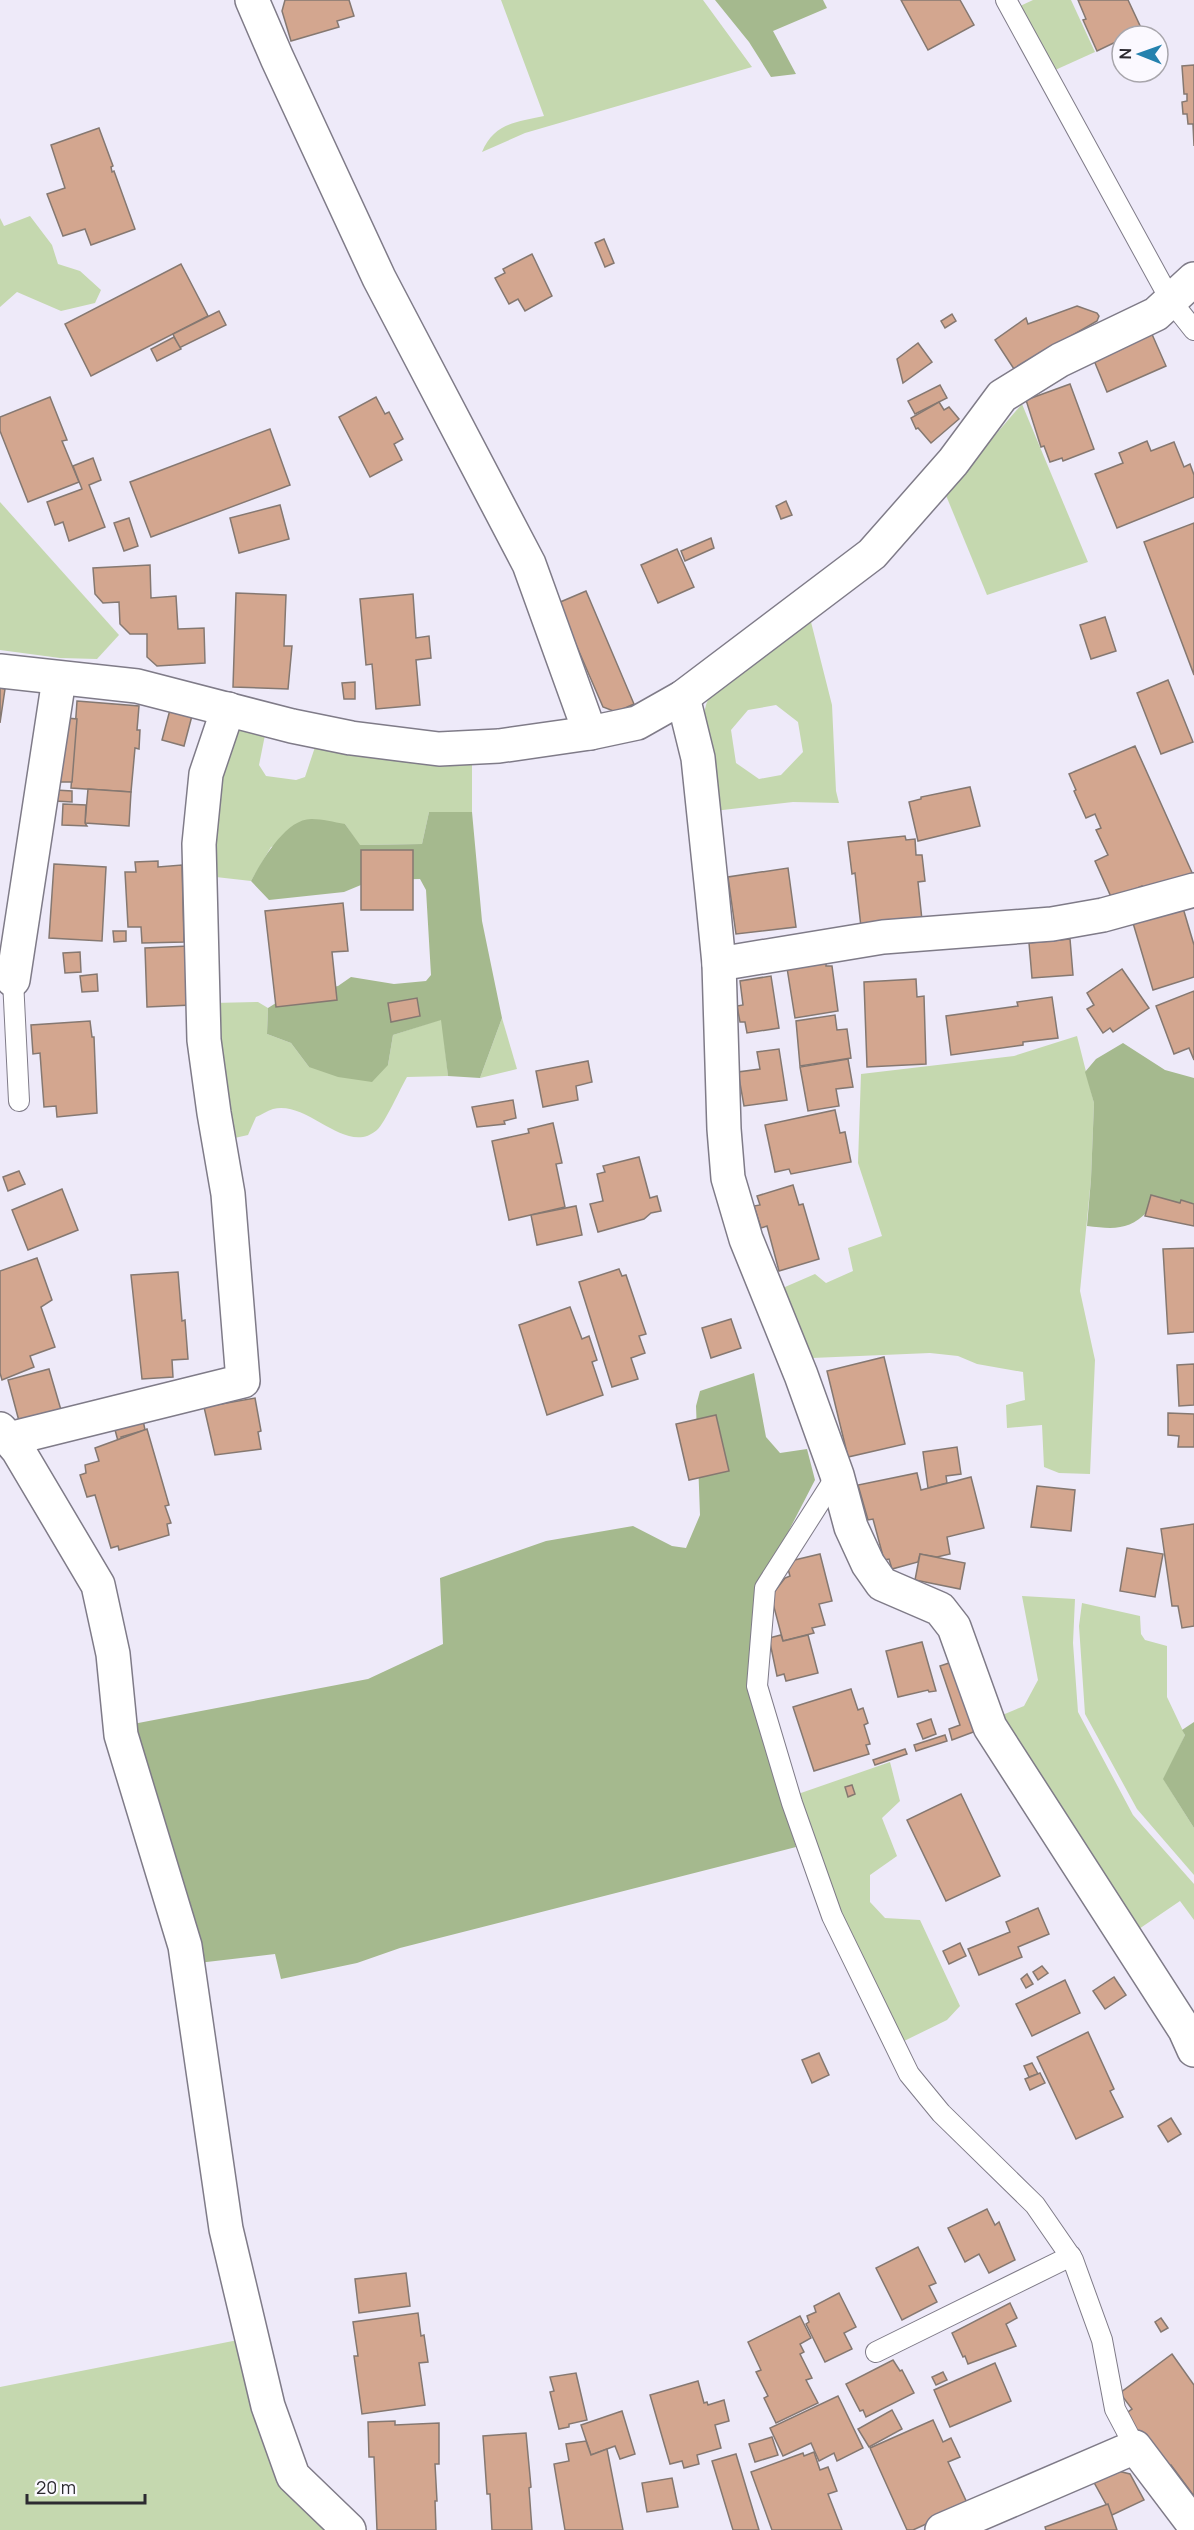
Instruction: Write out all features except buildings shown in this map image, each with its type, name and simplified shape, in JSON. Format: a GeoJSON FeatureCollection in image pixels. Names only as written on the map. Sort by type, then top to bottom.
{"type":"FeatureCollection","features":[{"type":"Feature","properties":{"kind":"street"},"geometry":{"type":"LineString","coordinates":[[252,0],[379,278],[529,564],[590,733]]}},
{"type":"Feature","properties":{"kind":"street"},"geometry":{"type":"LineString","coordinates":[[0,671],[137,686],[292,726],[351,738],[439,749],[499,746],[590,733],[637,723],[683,697],[872,554],[954,462],[1002,396],[1060,360],[1156,314],[1183,290]]}},
{"type":"Feature","properties":{"kind":"street"},"geometry":{"type":"LineString","coordinates":[[7,980],[59,679]]}},
{"type":"Feature","properties":{"kind":"street"},"geometry":{"type":"LineString","coordinates":[[683,697],[698,758],[719,964],[724,1129],[728,1178],[746,1239],[801,1375],[837,1475],[851,1527],[868,1564],[882,1584],[940,1609],[954,1627],[990,1727],[1098,1892],[1185,2030],[1194,2050]]}},
{"type":"Feature","properties":{"kind":"street"},"geometry":{"type":"LineString","coordinates":[[228,709],[206,774],[199,844],[204,1040],[228,1194],[243,1381],[4,1434],[18,1450],[98,1585],[113,1654],[122,1736],[185,1946],[226,2229],[267,2406],[293,2476],[349,2530]]}},
{"type":"Feature","properties":{"kind":"street"},"geometry":{"type":"LineString","coordinates":[[719,964],[883,937],[1052,924],[1103,915],[1194,890]]}},
{"type":"Feature","properties":{"kind":"street"},"geometry":{"type":"LineString","coordinates":[[942,2530],[1135,2447],[1194,2525]]}},
{"type":"Feature","properties":{"kind":"lane"},"geometry":{"type":"LineString","coordinates":[[1006,0],[1183,290],[1194,330]]}},
{"type":"Feature","properties":{"kind":"lane"},"geometry":{"type":"LineString","coordinates":[[7,980],[19,1101]]}},
{"type":"Feature","properties":{"kind":"lane"},"geometry":{"type":"LineString","coordinates":[[837,1475],[765,1588],[757,1686],[792,1803],[832,1916],[909,2074],[940,2113],[1035,2205],[1071,2256],[1102,2340],[1115,2409],[1135,2447]]}},
{"type":"Feature","properties":{"kind":"lane"},"geometry":{"type":"LineString","coordinates":[[876,2352],[1071,2256]]}},
{"type":"Feature","properties":{"kind":"green space"},"geometry":{"type":"Polygon","coordinates":[[[501,0],[703,0],[752,67],[525,133],[482,152],[487,142],[500,129],[516,122],[544,116],[501,0]]]}},
{"type":"Feature","properties":{"kind":"green space"},"geometry":{"type":"Polygon","coordinates":[[[715,0],[823,0],[827,8],[773,31],[796,74],[771,77],[749,42],[715,0]]]}},
{"type":"Feature","properties":{"kind":"green space"},"geometry":{"type":"Polygon","coordinates":[[[1033,0],[1071,0],[1095,52],[1053,71],[1018,7],[1033,0]]]}},
{"type":"Feature","properties":{"kind":"green space"},"geometry":{"type":"Polygon","coordinates":[[[30,216],[52,245],[58,264],[80,271],[101,290],[95,303],[61,311],[17,292],[0,307],[0,218],[4,226],[30,216]]]}},
{"type":"Feature","properties":{"kind":"green space"},"geometry":{"type":"Polygon","coordinates":[[[1022,404],[1088,562],[987,595],[945,493],[1022,404]]]}},
{"type":"Feature","properties":{"kind":"green space"},"geometry":{"type":"Polygon","coordinates":[[[0,502],[119,635],[97,659],[60,658],[0,650],[0,502]]]}},
{"type":"Feature","properties":{"kind":"green space"},"geometry":{"type":"Polygon","coordinates":[[[811,622],[832,705],[836,791],[839,803],[793,802],[714,811],[704,743],[706,705],[722,684],[736,672],[811,622]],[[776,705],[748,710],[731,730],[736,763],[759,779],[781,775],[803,752],[798,722],[776,705]]]}},
{"type":"Feature","properties":{"kind":"green space"},"geometry":{"type":"Polygon","coordinates":[[[230,727],[265,735],[259,765],[266,776],[296,780],[305,777],[316,744],[406,760],[472,764],[472,812],[429,812],[422,844],[359,845],[345,824],[271,847],[251,881],[207,876],[208,837],[230,727]]]}},
{"type":"Feature","properties":{"kind":"green space"},"geometry":{"type":"Polygon","coordinates":[[[429,812],[472,812],[482,921],[502,1018],[480,1078],[448,1076],[441,1020],[393,1035],[388,1065],[372,1082],[338,1077],[309,1067],[291,1043],[267,1034],[268,1008],[287,996],[338,986],[351,977],[394,984],[426,981],[431,975],[426,890],[420,879],[373,880],[344,892],[269,900],[251,881],[276,842],[293,825],[302,821],[316,819],[345,824],[360,845],[422,844],[429,812]]]}},
{"type":"Feature","properties":{"kind":"green space"},"geometry":{"type":"Polygon","coordinates":[[[258,1002],[268,1008],[267,1034],[291,1043],[309,1067],[388,1065],[393,1035],[442,1019],[448,1076],[407,1077],[380,1126],[365,1136],[353,1137],[340,1133],[300,1112],[287,1108],[273,1109],[256,1117],[248,1135],[230,1139],[213,1003],[258,1002]]]}},
{"type":"Feature","properties":{"kind":"green space"},"geometry":{"type":"Polygon","coordinates":[[[502,1018],[517,1069],[480,1078],[502,1018]]]}},
{"type":"Feature","properties":{"kind":"green space"},"geometry":{"type":"Polygon","coordinates":[[[1077,1036],[1094,1103],[1091,1179],[1080,1291],[1095,1360],[1090,1474],[1059,1473],[1044,1467],[1042,1425],[1007,1428],[1006,1405],[1025,1400],[1023,1372],[977,1364],[958,1356],[930,1353],[812,1358],[782,1293],[785,1287],[815,1274],[826,1283],[853,1271],[848,1248],[882,1236],[858,1163],[861,1074],[1014,1056],[1077,1036]]]}},
{"type":"Feature","properties":{"kind":"green space"},"geometry":{"type":"Polygon","coordinates":[[[1123,1043],[1165,1070],[1194,1078],[1194,1209],[1148,1211],[1134,1222],[1120,1227],[1087,1226],[1094,1103],[1085,1072],[1096,1059],[1123,1043]]]}},
{"type":"Feature","properties":{"kind":"green space"},"geometry":{"type":"Polygon","coordinates":[[[754,1373],[766,1437],[780,1453],[807,1449],[815,1480],[754,1598],[751,1675],[753,1696],[796,1847],[400,1948],[357,1963],[281,1979],[275,1954],[198,1963],[133,1724],[368,1679],[443,1644],[440,1578],[546,1541],[633,1526],[672,1546],[686,1548],[700,1515],[696,1406],[700,1391],[754,1373]]]}},
{"type":"Feature","properties":{"kind":"green space"},"geometry":{"type":"Polygon","coordinates":[[[1022,1596],[1075,1599],[1073,1643],[1078,1712],[1133,1815],[1194,1884],[1194,1920],[1180,1901],[1136,1931],[1000,1716],[1024,1706],[1038,1680],[1022,1596]]]}},
{"type":"Feature","properties":{"kind":"green space"},"geometry":{"type":"Polygon","coordinates":[[[1082,1603],[1140,1616],[1141,1634],[1145,1640],[1167,1646],[1167,1697],[1185,1735],[1164,1780],[1194,1828],[1194,1875],[1137,1809],[1085,1714],[1079,1626],[1082,1603]]]}},
{"type":"Feature","properties":{"kind":"green space"},"geometry":{"type":"Polygon","coordinates":[[[1194,1722],[1194,1828],[1163,1779],[1185,1735],[1182,1730],[1194,1722]]]}},
{"type":"Feature","properties":{"kind":"green space"},"geometry":{"type":"Polygon","coordinates":[[[890,1762],[900,1801],[882,1818],[897,1856],[870,1875],[870,1902],[885,1918],[920,1920],[960,2006],[947,2020],[900,2043],[837,1904],[798,1794],[890,1762]]]}},
{"type":"Feature","properties":{"kind":"green space"},"geometry":{"type":"Polygon","coordinates":[[[238,2340],[333,2530],[0,2530],[0,2387],[238,2340]]]}}]}
